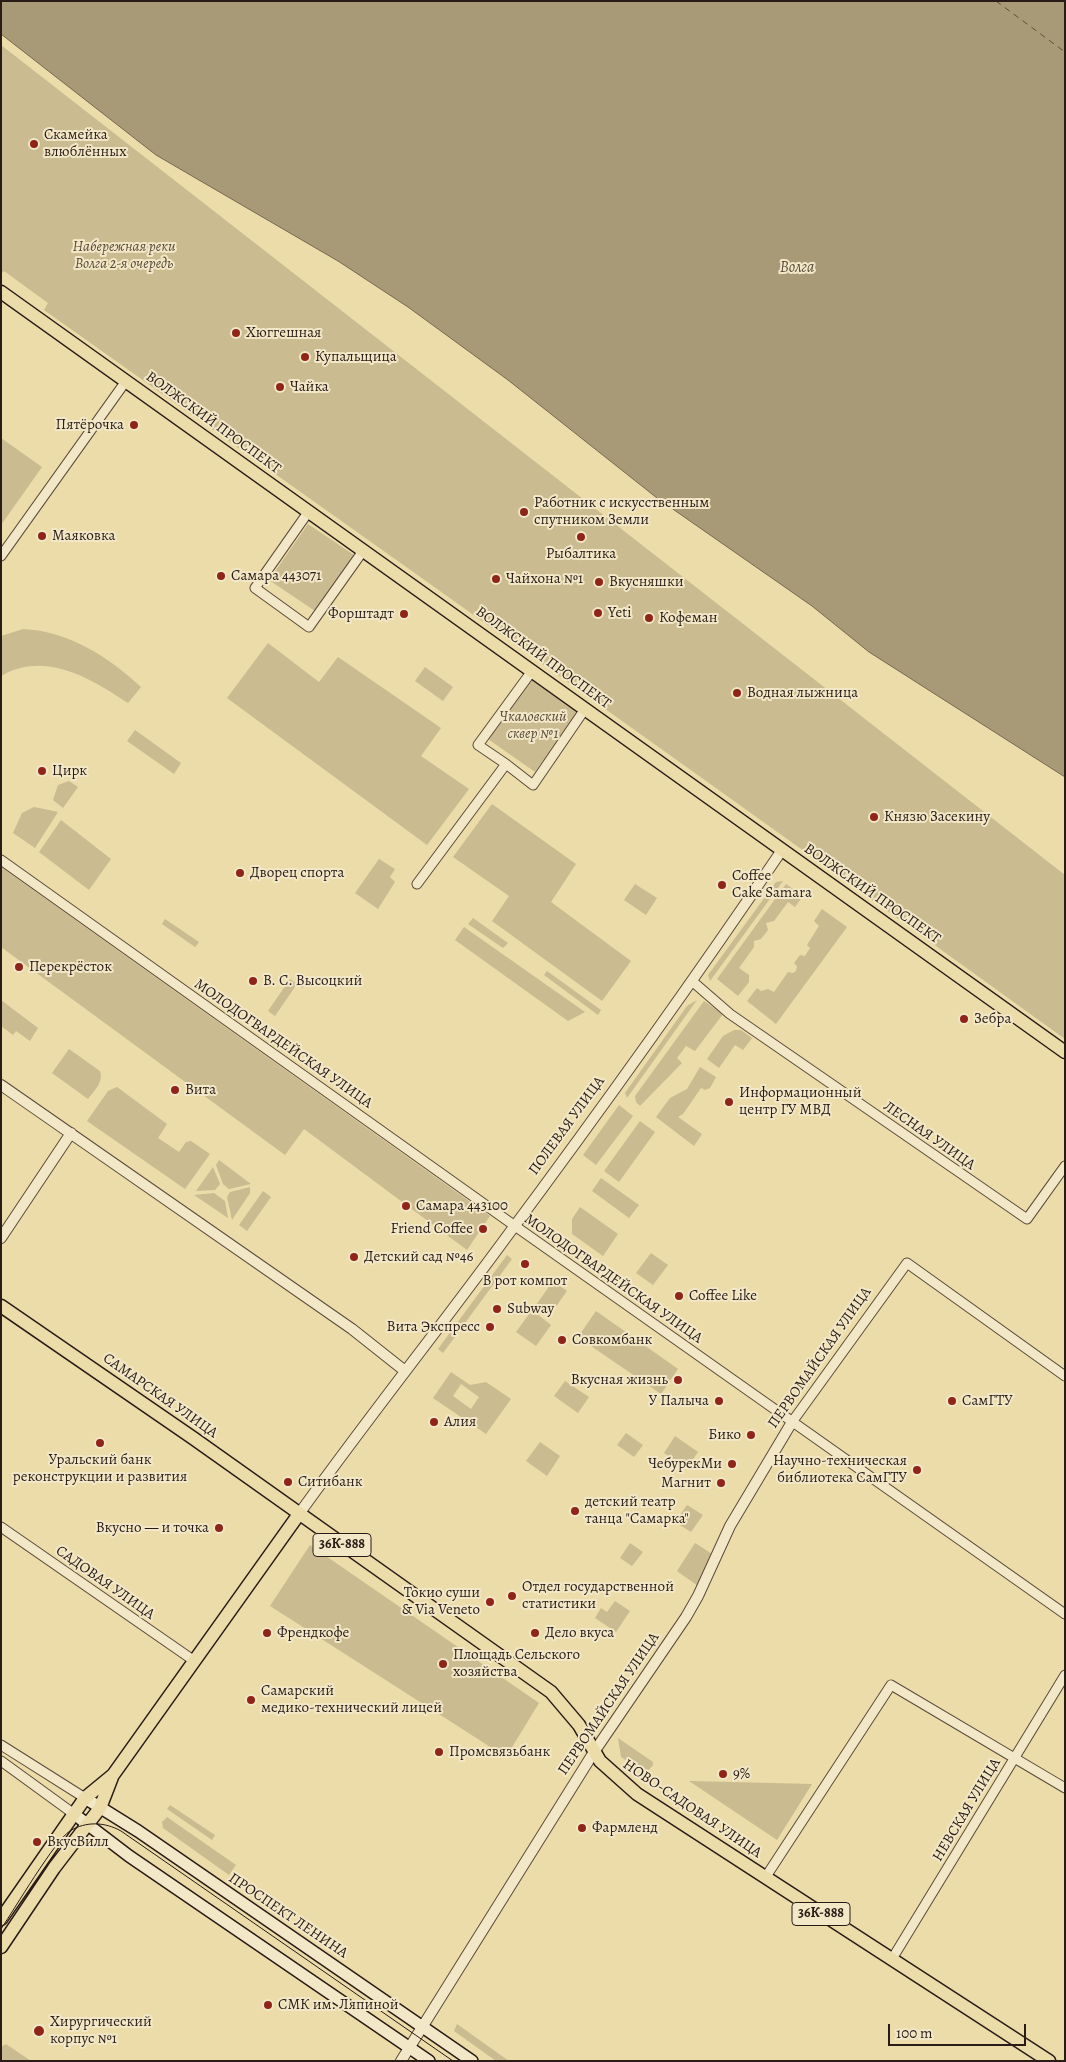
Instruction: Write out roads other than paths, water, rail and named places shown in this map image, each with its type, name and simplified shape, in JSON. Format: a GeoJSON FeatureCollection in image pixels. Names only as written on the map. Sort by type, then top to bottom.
{"type":"FeatureCollection","features":[{"type":"Feature","properties":{"kind":"main road","name":"ВОЛЖСКИЙ ПРОСПЕКТ"},"geometry":{"type":"LineString","coordinates":[[1,292],[1065,1052]]}},
{"type":"Feature","properties":{"kind":"main road","name":"САМАРСКАЯ УЛИЦА"},"geometry":{"type":"LineString","coordinates":[[1,1306],[299,1514]]}},
{"type":"Feature","properties":{"kind":"main road"},"geometry":{"type":"LineString","coordinates":[[1,1948],[54,1868],[100,1808],[113,1775],[193,1660],[299,1514]]}},
{"type":"Feature","properties":{"kind":"main road","name":"НОВО-САДОВАЯ УЛИЦА"},"geometry":{"type":"LineString","coordinates":[[299,1514],[551,1692],[579,1725],[594,1752],[607,1770],[637,1794],[1049,2061]]}},
{"type":"Feature","properties":{"kind":"main road"},"geometry":{"type":"LineString","coordinates":[[1,1919],[85,1798],[113,1775]]}},
{"type":"Feature","properties":{"kind":"main road","name":"ПРОСПЕКТ ЛЕНИНА"},"geometry":{"type":"LineString","coordinates":[[85,1798],[138,1831],[472,2061]]}},
{"type":"Feature","properties":{"kind":"main road"},"geometry":{"type":"LineString","coordinates":[[74,1814],[129,1856],[429,2061]]}},
{"type":"Feature","properties":{"kind":"street"},"geometry":{"type":"LineString","coordinates":[[1,556],[126,381]]}},
{"type":"Feature","properties":{"kind":"street"},"geometry":{"type":"LineString","coordinates":[[309,512],[255,588],[310,627],[363,551]]}},
{"type":"Feature","properties":{"kind":"street"},"geometry":{"type":"LineString","coordinates":[[532,671],[478,745],[533,785],[585,709]]}},
{"type":"Feature","properties":{"kind":"street"},"geometry":{"type":"LineString","coordinates":[[417,884],[506,764]]}},
{"type":"Feature","properties":{"kind":"street","name":"ПОЛЕВАЯ УЛИЦА"},"geometry":{"type":"LineString","coordinates":[[299,1514],[514,1226],[692,981],[782,850]]}},
{"type":"Feature","properties":{"kind":"street","name":"МОЛОДОГВАРДЕЙСКАЯ УЛИЦА"},"geometry":{"type":"LineString","coordinates":[[1,860],[514,1226],[1065,1614]]}},
{"type":"Feature","properties":{"kind":"street","name":"ЛЕСНАЯ УЛИЦА"},"geometry":{"type":"LineString","coordinates":[[692,981],[730,1014],[1027,1220],[1065,1166]]}},
{"type":"Feature","properties":{"kind":"street"},"geometry":{"type":"LineString","coordinates":[[1,1085],[360,1335],[405,1371]]}},
{"type":"Feature","properties":{"kind":"street"},"geometry":{"type":"LineString","coordinates":[[1,1238],[71,1133]]}},
{"type":"Feature","properties":{"kind":"street","name":"ПЕРВОМАЙСКАЯ УЛИЦА"},"geometry":{"type":"LineString","coordinates":[[401,2061],[594,1752],[686,1617],[698,1596],[730,1526],[792,1422],[907,1263],[1065,1376]]}},
{"type":"Feature","properties":{"kind":"street","name":"САДОВАЯ УЛИЦА"},"geometry":{"type":"LineString","coordinates":[[1,1527],[193,1660]]}},
{"type":"Feature","properties":{"kind":"street","name":"НЕВСКАЯ УЛИЦА"},"geometry":{"type":"LineString","coordinates":[[892,1959],[1065,1675]]}},
{"type":"Feature","properties":{"kind":"street"},"geometry":{"type":"LineString","coordinates":[[765,1878],[891,1684],[1065,1788]]}},
{"type":"Feature","properties":{"kind":"street"},"geometry":{"type":"LineString","coordinates":[[1,1745],[85,1798]]}},
{"type":"Feature","properties":{"kind":"street"},"geometry":{"type":"LineString","coordinates":[[1,1761],[74,1814]]}},
{"type":"Feature","properties":{"kind":"water","name":"Волга"},"geometry":{"type":"Polygon","coordinates":[[[1,1],[1065,1],[1065,777],[869,652],[812,606],[657,498],[508,380],[408,307],[338,261],[156,155],[1,34],[1,1]]]}},
{"type":"Feature","properties":{"kind":"tram line"},"geometry":{"type":"LineString","coordinates":[[1,1929],[45,1861],[63,1837],[70,1831],[89,1824],[109,1826],[121,1831],[453,2061]]}},
{"type":"Feature","properties":{"kind":"place","name":"Скамейка влюблённых"},"geometry":{"type":"Point","coordinates":[34,144]}},
{"type":"Feature","properties":{"kind":"place","name":"Хюггешная"},"geometry":{"type":"Point","coordinates":[236,333]}},
{"type":"Feature","properties":{"kind":"place","name":"Купальщица"},"geometry":{"type":"Point","coordinates":[305,357]}},
{"type":"Feature","properties":{"kind":"place","name":"Чайка"},"geometry":{"type":"Point","coordinates":[280,387]}},
{"type":"Feature","properties":{"kind":"place","name":"Пятёрочка"},"geometry":{"type":"Point","coordinates":[134,425]}},
{"type":"Feature","properties":{"kind":"place","name":"Работник с искусственным спутником Земли"},"geometry":{"type":"Point","coordinates":[524,512]}},
{"type":"Feature","properties":{"kind":"place","name":"Маяковка"},"geometry":{"type":"Point","coordinates":[42,536]}},
{"type":"Feature","properties":{"kind":"place","name":"Рыбалтика"},"geometry":{"type":"Point","coordinates":[581,537]}},
{"type":"Feature","properties":{"kind":"place","name":"Самара 443071"},"geometry":{"type":"Point","coordinates":[221,576]}},
{"type":"Feature","properties":{"kind":"place","name":"Чайхона №1"},"geometry":{"type":"Point","coordinates":[496,579]}},
{"type":"Feature","properties":{"kind":"place","name":"Вкусняшки"},"geometry":{"type":"Point","coordinates":[599,582]}},
{"type":"Feature","properties":{"kind":"place","name":"Yeti"},"geometry":{"type":"Point","coordinates":[598,613]}},
{"type":"Feature","properties":{"kind":"place","name":"Форштадт"},"geometry":{"type":"Point","coordinates":[404,614]}},
{"type":"Feature","properties":{"kind":"place","name":"Кофеман"},"geometry":{"type":"Point","coordinates":[649,618]}},
{"type":"Feature","properties":{"kind":"place","name":"Водная лыжница"},"geometry":{"type":"Point","coordinates":[737,693]}},
{"type":"Feature","properties":{"kind":"place","name":"Цирк"},"geometry":{"type":"Point","coordinates":[42,771]}},
{"type":"Feature","properties":{"kind":"place","name":"Князю Засекину"},"geometry":{"type":"Point","coordinates":[874,817]}},
{"type":"Feature","properties":{"kind":"place","name":"Дворец спорта"},"geometry":{"type":"Point","coordinates":[240,873]}},
{"type":"Feature","properties":{"kind":"place","name":"Coffee Cake Samara"},"geometry":{"type":"Point","coordinates":[722,885]}},
{"type":"Feature","properties":{"kind":"place","name":"Перекрёсток"},"geometry":{"type":"Point","coordinates":[19,967]}},
{"type":"Feature","properties":{"kind":"place","name":"В. С. Высоцкий"},"geometry":{"type":"Point","coordinates":[253,981]}},
{"type":"Feature","properties":{"kind":"place","name":"Зебра"},"geometry":{"type":"Point","coordinates":[964,1019]}},
{"type":"Feature","properties":{"kind":"place","name":"Вита"},"geometry":{"type":"Point","coordinates":[175,1090]}},
{"type":"Feature","properties":{"kind":"place","name":"Информационный центр ГУ МВД"},"geometry":{"type":"Point","coordinates":[729,1102]}},
{"type":"Feature","properties":{"kind":"place","name":"Самара 443100"},"geometry":{"type":"Point","coordinates":[406,1206]}},
{"type":"Feature","properties":{"kind":"place","name":"Friend Coffee"},"geometry":{"type":"Point","coordinates":[483,1229]}},
{"type":"Feature","properties":{"kind":"place","name":"Детский сад №46"},"geometry":{"type":"Point","coordinates":[354,1257]}},
{"type":"Feature","properties":{"kind":"place","name":"В рот компот"},"geometry":{"type":"Point","coordinates":[525,1264]}},
{"type":"Feature","properties":{"kind":"place","name":"Coffee Like"},"geometry":{"type":"Point","coordinates":[679,1296]}},
{"type":"Feature","properties":{"kind":"place","name":"Subway"},"geometry":{"type":"Point","coordinates":[497,1309]}},
{"type":"Feature","properties":{"kind":"place","name":"Вита Экспресс"},"geometry":{"type":"Point","coordinates":[490,1327]}},
{"type":"Feature","properties":{"kind":"place","name":"Совкомбанк"},"geometry":{"type":"Point","coordinates":[562,1340]}},
{"type":"Feature","properties":{"kind":"place","name":"Вкусная жизнь"},"geometry":{"type":"Point","coordinates":[678,1380]}},
{"type":"Feature","properties":{"kind":"place","name":"У Палыча"},"geometry":{"type":"Point","coordinates":[719,1401]}},
{"type":"Feature","properties":{"kind":"place","name":"СамГТУ"},"geometry":{"type":"Point","coordinates":[952,1401]}},
{"type":"Feature","properties":{"kind":"place","name":"Алия"},"geometry":{"type":"Point","coordinates":[434,1422]}},
{"type":"Feature","properties":{"kind":"place","name":"Бико"},"geometry":{"type":"Point","coordinates":[751,1435]}},
{"type":"Feature","properties":{"kind":"place","name":"Уральский банк реконструкции и развития"},"geometry":{"type":"Point","coordinates":[100,1443]}},
{"type":"Feature","properties":{"kind":"place","name":"ЧебурекМи"},"geometry":{"type":"Point","coordinates":[732,1464]}},
{"type":"Feature","properties":{"kind":"place","name":"Научно-техническая библиотека СамГТУ"},"geometry":{"type":"Point","coordinates":[917,1470]}},
{"type":"Feature","properties":{"kind":"place","name":"Ситибанк"},"geometry":{"type":"Point","coordinates":[288,1482]}},
{"type":"Feature","properties":{"kind":"place","name":"Магнит"},"geometry":{"type":"Point","coordinates":[721,1483]}},
{"type":"Feature","properties":{"kind":"place","name":"детский театр танца \"Самарка\""},"geometry":{"type":"Point","coordinates":[575,1511]}},
{"type":"Feature","properties":{"kind":"place","name":"Вкусно — и точка"},"geometry":{"type":"Point","coordinates":[219,1528]}},
{"type":"Feature","properties":{"kind":"place","name":"Отдел государственной статистики"},"geometry":{"type":"Point","coordinates":[512,1596]}},
{"type":"Feature","properties":{"kind":"place","name":"Токио суши & Via Veneto"},"geometry":{"type":"Point","coordinates":[490,1602]}},
{"type":"Feature","properties":{"kind":"place","name":"Френдкофе"},"geometry":{"type":"Point","coordinates":[267,1633]}},
{"type":"Feature","properties":{"kind":"place","name":"Дело вкуса"},"geometry":{"type":"Point","coordinates":[535,1633]}},
{"type":"Feature","properties":{"kind":"place","name":"Площадь Сельского хозяйства"},"geometry":{"type":"Point","coordinates":[443,1664]}},
{"type":"Feature","properties":{"kind":"place","name":"Самарский медико-технический лицей"},"geometry":{"type":"Point","coordinates":[251,1700]}},
{"type":"Feature","properties":{"kind":"place","name":"Промсвязьбанк"},"geometry":{"type":"Point","coordinates":[439,1752]}},
{"type":"Feature","properties":{"kind":"place","name":"9%"},"geometry":{"type":"Point","coordinates":[723,1774]}},
{"type":"Feature","properties":{"kind":"place","name":"Фармленд"},"geometry":{"type":"Point","coordinates":[582,1828]}},
{"type":"Feature","properties":{"kind":"place","name":"ВкусВилл"},"geometry":{"type":"Point","coordinates":[37,1842]}},
{"type":"Feature","properties":{"kind":"place","name":"СМК им. Ляпиной"},"geometry":{"type":"Point","coordinates":[268,2005]}},
{"type":"Feature","properties":{"kind":"place","name":"Хирургический корпус №1"},"geometry":{"type":"Point","coordinates":[39,2031]}},
{"type":"Feature","properties":{"kind":"park label","name":"Набережная реки Волга 2-я очередь"},"geometry":{"type":"Point","coordinates":[124,256]}},
{"type":"Feature","properties":{"kind":"park label","name":"Чкаловский сквер №1"},"geometry":{"type":"Point","coordinates":[533,726]}}]}
